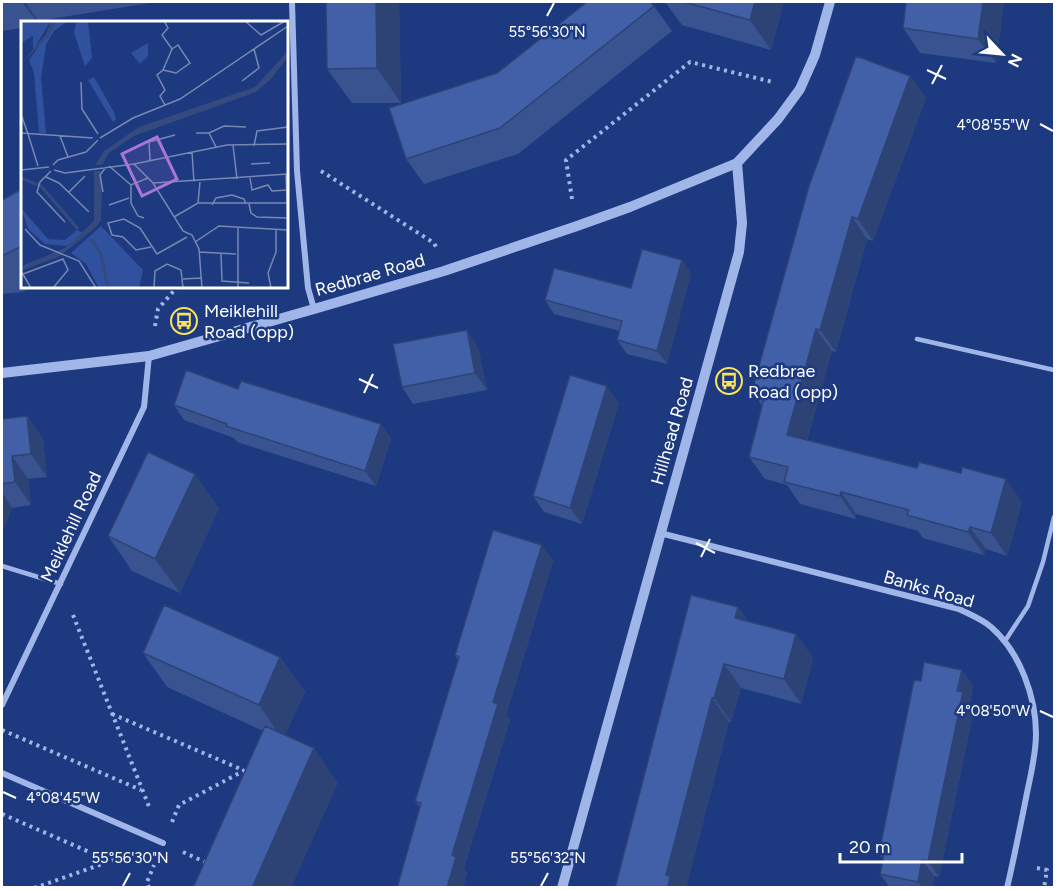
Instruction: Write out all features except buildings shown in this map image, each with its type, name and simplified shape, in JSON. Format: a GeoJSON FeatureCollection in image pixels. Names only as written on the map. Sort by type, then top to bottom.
{"type":"FeatureCollection","features":[{"type":"Feature","properties":{"kind":"street"},"geometry":{"type":"LineString","coordinates":[[292,2],[297,171],[308,288],[314,309]]}},
{"type":"Feature","properties":{"kind":"street"},"geometry":{"type":"LineString","coordinates":[[737,163],[778,118],[800,89],[815,55],[830,2]]}},
{"type":"Feature","properties":{"kind":"street","name":"Redbrae Road"},"geometry":{"type":"LineString","coordinates":[[2,374],[149,356],[314,309],[444,271],[577,226],[737,163]]}},
{"type":"Feature","properties":{"kind":"street","name":"Hillhead Road"},"geometry":{"type":"LineString","coordinates":[[562,888],[740,252],[742,223],[737,163]]}},
{"type":"Feature","properties":{"kind":"street","name":"Meiklehill Road"},"geometry":{"type":"LineString","coordinates":[[2,705],[144,407],[149,356]]}},
{"type":"Feature","properties":{"kind":"street","name":"Banks Road"},"geometry":{"type":"LineString","coordinates":[[660,533],[959,609],[978,618],[1005,641],[1026,683],[1034,711],[1036,734],[1034,757],[1007,888]]}},
{"type":"Feature","properties":{"kind":"street"},"geometry":{"type":"LineString","coordinates":[[2,772],[163,843]]}},
{"type":"Feature","properties":{"kind":"lane"},"geometry":{"type":"LineString","coordinates":[[917,339],[1054,370]]}},
{"type":"Feature","properties":{"kind":"lane"},"geometry":{"type":"LineString","coordinates":[[1005,641],[1028,606],[1043,562],[1054,517]]}},
{"type":"Feature","properties":{"kind":"lane"},"geometry":{"type":"LineString","coordinates":[[2,566],[61,584]]}},
{"type":"Feature","properties":{"kind":"path"},"geometry":{"type":"LineString","coordinates":[[577,226],[566,160],[690,62],[800,89]]}},
{"type":"Feature","properties":{"kind":"path"},"geometry":{"type":"LineString","coordinates":[[297,171],[323,171],[434,243],[444,271]]}},
{"type":"Feature","properties":{"kind":"path"},"geometry":{"type":"LineString","coordinates":[[149,356],[159,309],[176,288]]}},
{"type":"Feature","properties":{"kind":"path"},"geometry":{"type":"LineString","coordinates":[[61,584],[163,843]]}},
{"type":"Feature","properties":{"kind":"path"},"geometry":{"type":"LineString","coordinates":[[111,714],[244,771]]}},
{"type":"Feature","properties":{"kind":"path"},"geometry":{"type":"LineString","coordinates":[[2,729],[142,790]]}},
{"type":"Feature","properties":{"kind":"path"},"geometry":{"type":"LineString","coordinates":[[149,888],[147,882],[179,805],[253,766]]}},
{"type":"Feature","properties":{"kind":"path"},"geometry":{"type":"LineString","coordinates":[[2,814],[111,861]]}},
{"type":"Feature","properties":{"kind":"path"},"geometry":{"type":"LineString","coordinates":[[34,888],[163,843],[214,866]]}},
{"type":"Feature","properties":{"kind":"place","name":"Meiklehill Road (opp)"},"geometry":{"type":"Point","coordinates":[184,321]}},
{"type":"Feature","properties":{"kind":"place","name":"Redbrae Road (opp)"},"geometry":{"type":"Point","coordinates":[729,381]}}]}
